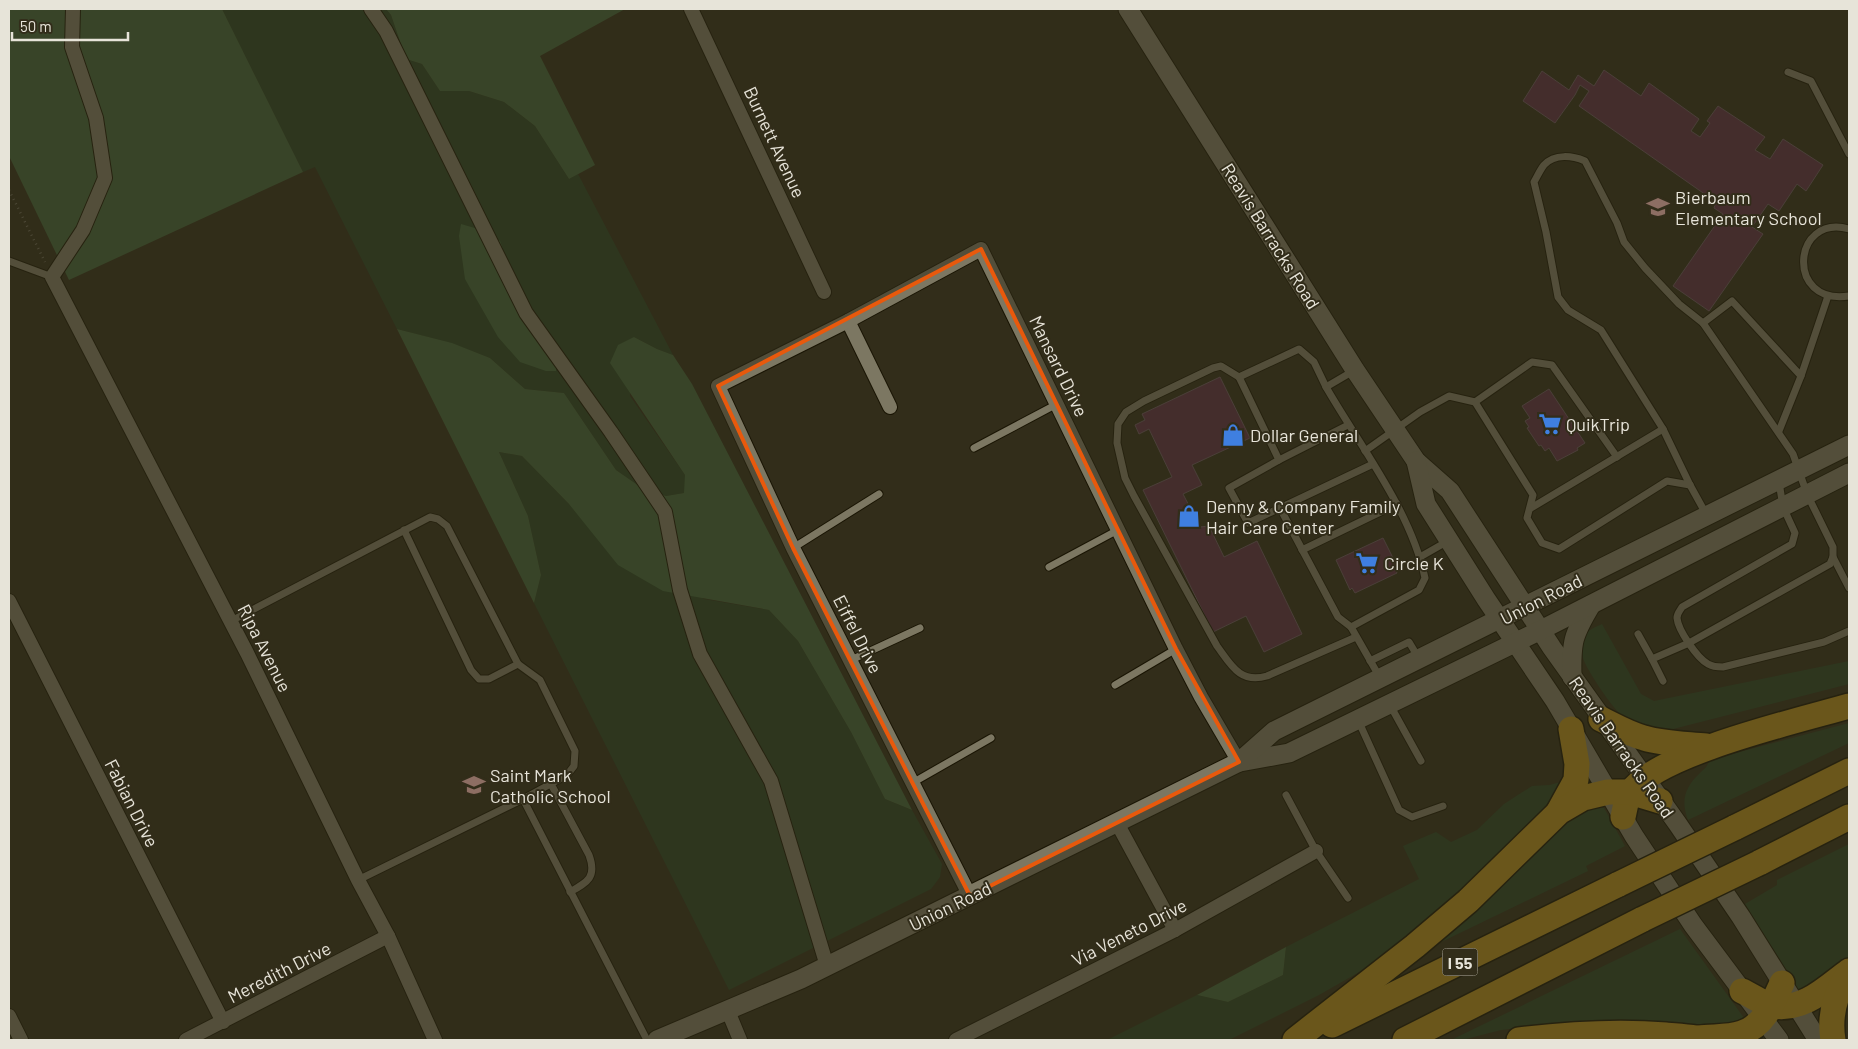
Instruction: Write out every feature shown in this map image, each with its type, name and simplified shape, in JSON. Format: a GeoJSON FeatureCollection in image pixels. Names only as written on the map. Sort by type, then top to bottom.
{"type":"FeatureCollection","features":[{"type":"Feature","properties":{"kind":"highway"},"geometry":{"type":"LineString","coordinates":[[1296,1040],[1415,946],[1468,901],[1559,812],[1583,798],[1627,787],[1656,770],[1712,746],[1849,706]]}},
{"type":"Feature","properties":{"kind":"highway"},"geometry":{"type":"LineString","coordinates":[[1601,719],[1627,732],[1646,738],[1668,743],[1712,746]]}},
{"type":"Feature","properties":{"kind":"highway"},"geometry":{"type":"LineString","coordinates":[[1559,812],[1576,780],[1577,764],[1571,729]]}},
{"type":"Feature","properties":{"kind":"highway","name":"I 55"},"geometry":{"type":"LineString","coordinates":[[1301,1040],[1849,771]]}},
{"type":"Feature","properties":{"kind":"highway"},"geometry":{"type":"LineString","coordinates":[[1627,787],[1660,801]]}},
{"type":"Feature","properties":{"kind":"highway"},"geometry":{"type":"LineString","coordinates":[[1623,817],[1627,787]]}},
{"type":"Feature","properties":{"kind":"highway","name":"I 55"},"geometry":{"type":"LineString","coordinates":[[1405,1040],[1849,817]]}},
{"type":"Feature","properties":{"kind":"highway"},"geometry":{"type":"LineString","coordinates":[[1518,1040],[1606,1033],[1648,1034],[1704,1039],[1741,1034],[1754,1028],[1777,1010],[1806,1002],[1849,971]]}},
{"type":"Feature","properties":{"kind":"highway"},"geometry":{"type":"LineString","coordinates":[[1833,1040],[1832,1020],[1834,1001],[1849,971]]}},
{"type":"Feature","properties":{"kind":"highway"},"geometry":{"type":"LineString","coordinates":[[1777,1010],[1782,983]]}},
{"type":"Feature","properties":{"kind":"highway"},"geometry":{"type":"LineString","coordinates":[[1742,991],[1777,1010]]}},
{"type":"Feature","properties":{"kind":"main road","name":"Reavis Barracks Road"},"geometry":{"type":"LineString","coordinates":[[1128,9],[1355,370],[1416,461],[1450,491],[1525,607],[1601,719],[1627,787]]}},
{"type":"Feature","properties":{"kind":"main road","name":"Union Road"},"geometry":{"type":"LineString","coordinates":[[657,1040],[728,1011],[827,966],[1240,762],[1274,731],[1849,445]]}},
{"type":"Feature","properties":{"kind":"main road","name":"Reavis Barracks Road"},"geometry":{"type":"LineString","coordinates":[[1416,461],[1426,504],[1515,643],[1571,729],[1627,787]]}},
{"type":"Feature","properties":{"kind":"main road","name":"Union Road"},"geometry":{"type":"LineString","coordinates":[[1240,762],[1289,754],[1591,605],[1849,473]]}},
{"type":"Feature","properties":{"kind":"main road"},"geometry":{"type":"LineString","coordinates":[[1572,677],[1571,651],[1574,637],[1591,605]]}},
{"type":"Feature","properties":{"kind":"main road","name":"Reavis Barracks Road"},"geometry":{"type":"LineString","coordinates":[[1660,801],[1741,917],[1782,983]]}},
{"type":"Feature","properties":{"kind":"main road"},"geometry":{"type":"LineString","coordinates":[[1623,817],[1693,925],[1742,991]]}},
{"type":"Feature","properties":{"kind":"main road"},"geometry":{"type":"LineString","coordinates":[[1777,1010],[1779,1040]]}},
{"type":"Feature","properties":{"kind":"main road"},"geometry":{"type":"LineString","coordinates":[[1777,1010],[1818,1040]]}},
{"type":"Feature","properties":{"kind":"street"},"geometry":{"type":"LineString","coordinates":[[52,277],[82,230],[105,178],[96,118],[72,47],[73,9]]}},
{"type":"Feature","properties":{"kind":"street"},"geometry":{"type":"LineString","coordinates":[[371,9],[386,31],[526,313],[611,432],[665,512],[680,590],[700,654],[771,781],[827,966]]}},
{"type":"Feature","properties":{"kind":"street","name":"Burnett Avenue"},"geometry":{"type":"LineString","coordinates":[[691,9],[824,292]]}},
{"type":"Feature","properties":{"kind":"street","name":"Mansard Drive"},"geometry":{"type":"LineString","coordinates":[[718,386],[848,321],[981,249],[1176,649],[1201,697],[1240,762]]}},
{"type":"Feature","properties":{"kind":"street","name":"Ripa Avenue"},"geometry":{"type":"LineString","coordinates":[[52,277],[231,621],[358,880],[388,936],[435,1040]]}},
{"type":"Feature","properties":{"kind":"street"},"geometry":{"type":"LineString","coordinates":[[848,321],[890,407]]}},
{"type":"Feature","properties":{"kind":"street","name":"Eiffel Drive"},"geometry":{"type":"LineString","coordinates":[[718,386],[793,548],[914,782],[970,896]]}},
{"type":"Feature","properties":{"kind":"street","name":"Fabian Drive"},"geometry":{"type":"LineString","coordinates":[[9,601],[222,1022]]}},
{"type":"Feature","properties":{"kind":"street"},"geometry":{"type":"LineString","coordinates":[[1117,823],[1175,930]]}},
{"type":"Feature","properties":{"kind":"street","name":"Via Veneto Drive"},"geometry":{"type":"LineString","coordinates":[[956,1040],[1175,930],[1316,852]]}},
{"type":"Feature","properties":{"kind":"street","name":"Meredith Drive"},"geometry":{"type":"LineString","coordinates":[[186,1040],[388,936]]}},
{"type":"Feature","properties":{"kind":"street"},"geometry":{"type":"LineString","coordinates":[[728,1011],[740,1040]]}},
{"type":"Feature","properties":{"kind":"street"},"geometry":{"type":"LineString","coordinates":[[9,1016],[21,1040]]}},
{"type":"Feature","properties":{"kind":"lane"},"geometry":{"type":"LineString","coordinates":[[1788,72],[1812,81],[1849,154]]}},
{"type":"Feature","properties":{"kind":"lane"},"geometry":{"type":"LineString","coordinates":[[1652,659],[1689,643],[1830,564],[1833,557],[1833,547],[1807,494],[1793,454],[1703,323],[1679,304],[1645,268],[1624,242],[1617,223],[1586,161],[1572,156],[1556,158],[1545,164],[1534,182],[1546,232],[1558,297],[1568,310],[1600,330],[1663,429],[1707,515]]}},
{"type":"Feature","properties":{"kind":"lane"},"geometry":{"type":"LineString","coordinates":[[1849,226],[1835,226],[1813,236],[1806,246],[1803,258],[1808,282],[1817,290],[1828,296],[1849,296]]}},
{"type":"Feature","properties":{"kind":"lane"},"geometry":{"type":"LineString","coordinates":[[9,261],[52,277]]}},
{"type":"Feature","properties":{"kind":"lane"},"geometry":{"type":"LineString","coordinates":[[1779,431],[1801,376],[1828,296]]}},
{"type":"Feature","properties":{"kind":"lane"},"geometry":{"type":"LineString","coordinates":[[1703,323],[1732,301],[1801,376]]}},
{"type":"Feature","properties":{"kind":"lane"},"geometry":{"type":"LineString","coordinates":[[1239,377],[1299,349],[1314,362],[1348,425],[1397,504],[1420,557],[1425,578],[1418,590],[1351,627]]}},
{"type":"Feature","properties":{"kind":"lane"},"geometry":{"type":"LineString","coordinates":[[1475,402],[1532,362],[1552,365],[1617,457]]}},
{"type":"Feature","properties":{"kind":"lane"},"geometry":{"type":"LineString","coordinates":[[1279,460],[1239,377],[1221,366],[1144,401],[1126,412],[1118,424],[1117,443],[1125,478],[1217,646],[1235,671],[1258,679],[1356,637]]}},
{"type":"Feature","properties":{"kind":"lane"},"geometry":{"type":"LineString","coordinates":[[1326,387],[1355,370]]}},
{"type":"Feature","properties":{"kind":"lane"},"geometry":{"type":"LineString","coordinates":[[1364,451],[1420,412],[1449,396],[1475,402],[1533,495],[1528,518],[1542,543],[1559,549],[1667,481],[1690,485]]}},
{"type":"Feature","properties":{"kind":"lane"},"geometry":{"type":"LineString","coordinates":[[974,448],[1057,404]]}},
{"type":"Feature","properties":{"kind":"lane"},"geometry":{"type":"LineString","coordinates":[[1348,425],[1229,488],[1248,523],[1373,464]]}},
{"type":"Feature","properties":{"kind":"lane"},"geometry":{"type":"LineString","coordinates":[[1530,508],[1663,429]]}},
{"type":"Feature","properties":{"kind":"lane"},"geometry":{"type":"LineString","coordinates":[[1779,479],[1782,507],[1795,533],[1792,544],[1682,607],[1677,617],[1689,643],[1706,663],[1713,667],[1724,667],[1824,642],[1849,631]]}},
{"type":"Feature","properties":{"kind":"lane"},"geometry":{"type":"LineString","coordinates":[[793,548],[879,494]]}},
{"type":"Feature","properties":{"kind":"lane"},"geometry":{"type":"LineString","coordinates":[[1302,550],[1397,504]]}},
{"type":"Feature","properties":{"kind":"lane"},"geometry":{"type":"LineString","coordinates":[[1280,508],[1338,618],[1351,627],[1380,679]]}},
{"type":"Feature","properties":{"kind":"lane"},"geometry":{"type":"LineString","coordinates":[[231,621],[430,517],[438,519],[446,526],[518,664],[540,680],[575,752],[574,766],[567,775],[523,799],[358,880]]}},
{"type":"Feature","properties":{"kind":"lane"},"geometry":{"type":"LineString","coordinates":[[404,530],[472,670],[479,679],[489,679],[518,664]]}},
{"type":"Feature","properties":{"kind":"lane"},"geometry":{"type":"LineString","coordinates":[[1049,567],[1118,530]]}},
{"type":"Feature","properties":{"kind":"lane"},"geometry":{"type":"LineString","coordinates":[[1420,557],[1449,540]]}},
{"type":"Feature","properties":{"kind":"lane"},"geometry":{"type":"LineString","coordinates":[[1833,557],[1849,588]]}},
{"type":"Feature","properties":{"kind":"lane"},"geometry":{"type":"LineString","coordinates":[[850,660],[920,628]]}},
{"type":"Feature","properties":{"kind":"lane"},"geometry":{"type":"LineString","coordinates":[[1638,634],[1663,681]]}},
{"type":"Feature","properties":{"kind":"lane"},"geometry":{"type":"LineString","coordinates":[[1370,661],[1409,642],[1419,660]]}},
{"type":"Feature","properties":{"kind":"lane"},"geometry":{"type":"LineString","coordinates":[[1114,685],[1176,649]]}},
{"type":"Feature","properties":{"kind":"lane"},"geometry":{"type":"LineString","coordinates":[[1390,704],[1421,760]]}},
{"type":"Feature","properties":{"kind":"lane"},"geometry":{"type":"LineString","coordinates":[[1358,720],[1399,810],[1412,817],[1443,806]]}},
{"type":"Feature","properties":{"kind":"lane"},"geometry":{"type":"LineString","coordinates":[[914,782],[991,738]]}},
{"type":"Feature","properties":{"kind":"lane"},"geometry":{"type":"LineString","coordinates":[[551,784],[590,855],[593,866],[591,877],[586,884],[570,892]]}},
{"type":"Feature","properties":{"kind":"lane"},"geometry":{"type":"LineString","coordinates":[[1286,795],[1316,852],[1348,898]]}},
{"type":"Feature","properties":{"kind":"lane"},"geometry":{"type":"LineString","coordinates":[[523,799],[647,1040]]}},
{"type":"Feature","properties":{"kind":"path"},"geometry":{"type":"LineString","coordinates":[[9,190],[52,277]]}},
{"type":"Feature","properties":{"kind":"highlighted area"},"geometry":{"type":"Polygon","coordinates":[[[981,249],[1176,649],[1239,762],[970,896],[793,548],[718,386],[981,249]]]}},
{"type":"Feature","properties":{"kind":"green space"},"geometry":{"type":"Polygon","coordinates":[[[9,9],[222,9],[303,172],[69,280],[9,156],[9,9]]]}},
{"type":"Feature","properties":{"kind":"green space"},"geometry":{"type":"Polygon","coordinates":[[[222,9],[386,9],[391,15],[406,59],[422,64],[440,91],[469,91],[504,102],[535,126],[569,179],[578,174],[673,355],[634,337],[630,396],[685,475],[685,493],[666,496],[642,488],[616,470],[564,393],[525,389],[490,358],[451,343],[397,329],[315,167],[303,172],[222,9]]]}},
{"type":"Feature","properties":{"kind":"green space"},"geometry":{"type":"Polygon","coordinates":[[[386,9],[625,9],[540,56],[595,165],[569,179],[535,126],[504,102],[469,91],[440,91],[422,64],[406,59],[391,15],[386,9]]]}},
{"type":"Feature","properties":{"kind":"green space"},"geometry":{"type":"Polygon","coordinates":[[[461,224],[485,231],[500,241],[514,280],[533,310],[556,359],[556,371],[546,371],[520,362],[498,337],[465,279],[459,236],[461,224]]]}},
{"type":"Feature","properties":{"kind":"green space"},"geometry":{"type":"Polygon","coordinates":[[[397,329],[452,343],[490,358],[525,389],[564,393],[616,470],[642,488],[666,496],[684,493],[685,475],[610,363],[618,345],[634,337],[673,355],[692,384],[912,810],[885,799],[851,732],[798,641],[769,610],[663,591],[618,565],[569,504],[522,456],[499,452],[528,516],[541,575],[534,603],[397,329]]]}},
{"type":"Feature","properties":{"kind":"green space"},"geometry":{"type":"Polygon","coordinates":[[[499,452],[522,456],[569,504],[704,599],[769,610],[798,641],[851,732],[885,799],[912,810],[942,864],[940,877],[931,889],[729,990],[534,603],[541,575],[528,516],[499,452]]]}},
{"type":"Feature","properties":{"kind":"green space"},"geometry":{"type":"Polygon","coordinates":[[[1602,624],[1641,694],[1654,701],[1849,661],[1849,684],[1669,730],[1643,727],[1628,721],[1617,711],[1598,685],[1584,660],[1582,646],[1585,635],[1602,624]]]}},
{"type":"Feature","properties":{"kind":"green space"},"geometry":{"type":"Polygon","coordinates":[[[1849,723],[1849,743],[1688,820],[1685,807],[1687,789],[1706,768],[1709,760],[1849,723]]]}},
{"type":"Feature","properties":{"kind":"green space"},"geometry":{"type":"Polygon","coordinates":[[[1564,781],[1548,805],[1439,912],[1400,945],[1368,967],[1319,995],[1229,1040],[1107,1040],[1197,995],[1228,1002],[1283,975],[1286,947],[1419,879],[1403,846],[1436,832],[1451,842],[1477,830],[1504,804],[1532,786],[1550,785],[1564,781]]]}},
{"type":"Feature","properties":{"kind":"green space"},"geometry":{"type":"Polygon","coordinates":[[[1597,805],[1604,808],[1625,846],[1586,866],[1588,871],[1433,946],[1516,872],[1577,811],[1597,805]]]}},
{"type":"Feature","properties":{"kind":"green space"},"geometry":{"type":"Polygon","coordinates":[[[1849,844],[1849,958],[1830,975],[1799,991],[1745,904],[1777,885],[1777,880],[1849,844]]]}},
{"type":"Feature","properties":{"kind":"green space"},"geometry":{"type":"Polygon","coordinates":[[[1680,929],[1744,1018],[1738,1023],[1705,1026],[1601,1020],[1501,1030],[1462,1040],[1451,1040],[1680,929]]]}},
{"type":"Feature","properties":{"kind":"green space"},"geometry":{"type":"Polygon","coordinates":[[[1286,947],[1283,975],[1228,1002],[1197,995],[1286,947]]]}},
{"type":"Feature","properties":{"kind":"building","name":"Bierbaum Elementary School"},"geometry":{"type":"Polygon","coordinates":[[[1604,70],[1641,96],[1649,83],[1699,119],[1691,131],[1700,137],[1710,123],[1707,121],[1718,106],[1765,137],[1755,150],[1770,159],[1783,139],[1823,165],[1806,191],[1797,184],[1779,211],[1768,204],[1752,227],[1763,234],[1709,311],[1673,286],[1723,214],[1714,208],[1716,202],[1579,106],[1589,91],[1580,85],[1555,123],[1523,101],[1542,71],[1569,90],[1578,75],[1594,86],[1604,70]]]}},
{"type":"Feature","properties":{"kind":"building"},"geometry":{"type":"Polygon","coordinates":[[[1220,377],[1250,438],[1192,465],[1202,485],[1183,494],[1200,527],[1209,526],[1224,557],[1257,541],[1302,634],[1264,652],[1246,616],[1213,632],[1143,490],[1172,477],[1149,429],[1139,434],[1135,425],[1145,420],[1142,414],[1220,377]]]}},
{"type":"Feature","properties":{"kind":"building","name":"QuikTrip"},"geometry":{"type":"Polygon","coordinates":[[[1549,389],[1585,443],[1577,448],[1578,450],[1557,461],[1549,448],[1545,451],[1541,445],[1539,446],[1527,428],[1529,427],[1525,421],[1530,418],[1522,406],[1549,389]]]}},
{"type":"Feature","properties":{"kind":"building","name":"Circle K"},"geometry":{"type":"Polygon","coordinates":[[[1383,538],[1397,566],[1394,567],[1397,573],[1355,593],[1352,588],[1350,590],[1336,560],[1383,538]]]}},
{"type":"Feature","properties":{"kind":"place","name":"Bierbaum Elementary School"},"geometry":{"type":"Point","coordinates":[1658,207]}},
{"type":"Feature","properties":{"kind":"place","name":"QuikTrip"},"geometry":{"type":"Point","coordinates":[1550,424]}},
{"type":"Feature","properties":{"kind":"place","name":"Dollar General"},"geometry":{"type":"Point","coordinates":[1233,435]}},
{"type":"Feature","properties":{"kind":"place","name":"Denny & Company Family Hair Care Center"},"geometry":{"type":"Point","coordinates":[1189,516]}},
{"type":"Feature","properties":{"kind":"place","name":"Circle K"},"geometry":{"type":"Point","coordinates":[1367,563]}},
{"type":"Feature","properties":{"kind":"place","name":"Saint Mark Catholic School"},"geometry":{"type":"Point","coordinates":[474,785]}}]}
